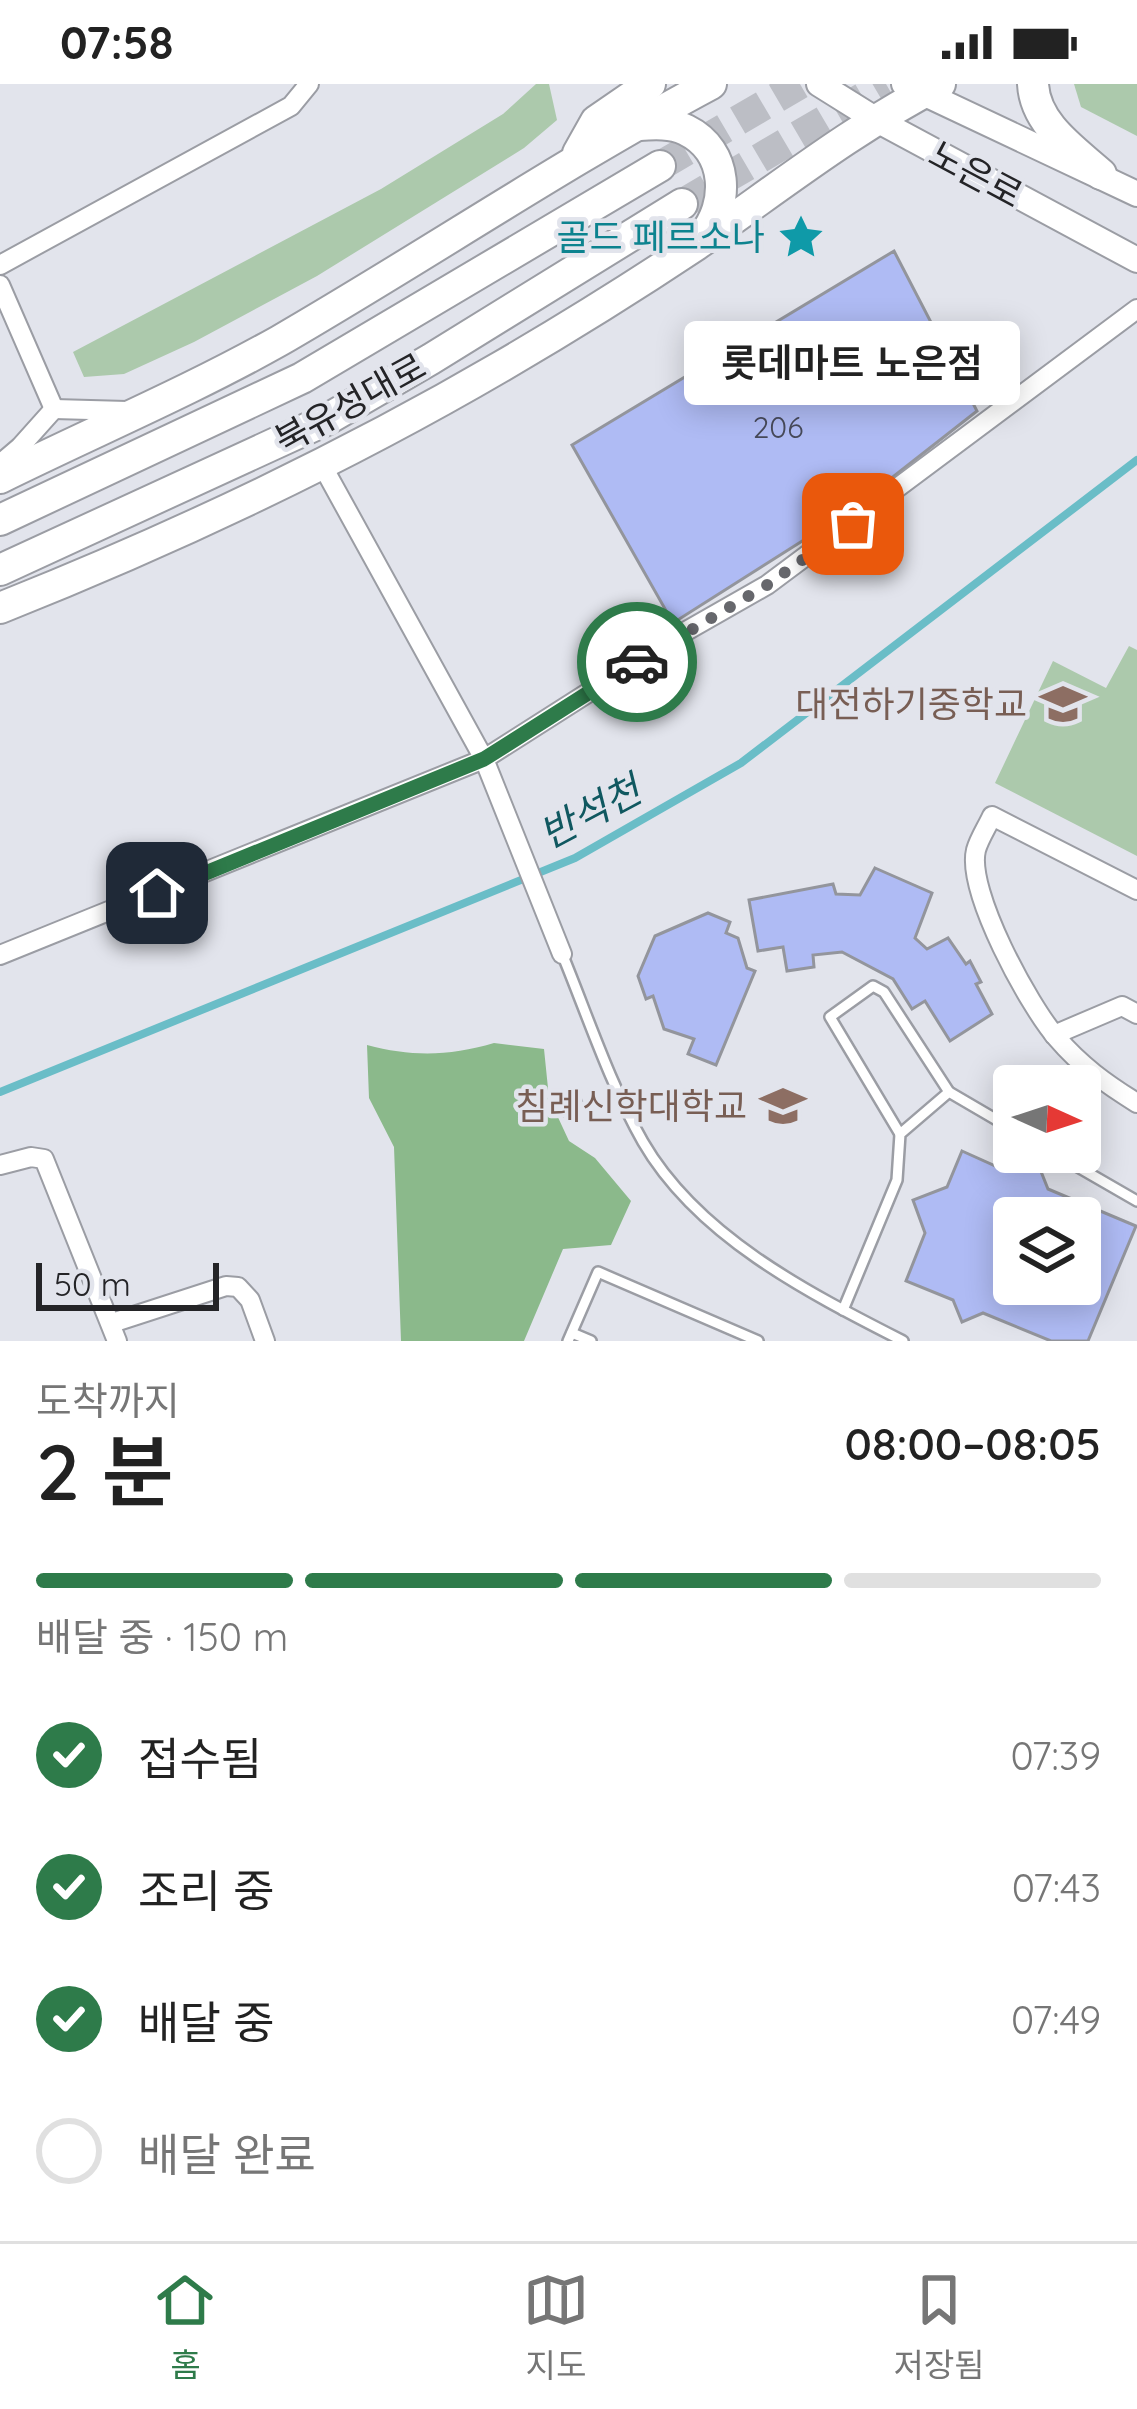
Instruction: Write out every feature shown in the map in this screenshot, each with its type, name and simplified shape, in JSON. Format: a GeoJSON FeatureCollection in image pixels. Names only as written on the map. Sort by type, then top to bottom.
{"type":"FeatureCollection","features":[{"type":"Feature","properties":{"kind":"main road"},"geometry":{"type":"LineString","coordinates":[[576,157],[596,121],[650,84]]}},
{"type":"Feature","properties":{"kind":"main road"},"geometry":{"type":"LineString","coordinates":[[0,478],[278,341],[576,157],[711,84]]}},
{"type":"Feature","properties":{"kind":"main road"},"geometry":{"type":"LineString","coordinates":[[1033,84],[1034,102],[1058,136],[1101,174]]}},
{"type":"Feature","properties":{"kind":"main road"},"geometry":{"type":"LineString","coordinates":[[0,608],[143,551],[322,465],[502,366],[694,246],[922,87]]}},
{"type":"Feature","properties":{"kind":"main road"},"geometry":{"type":"LineString","coordinates":[[634,124],[686,130],[718,163],[723,188],[719,208],[694,246]]}},
{"type":"Feature","properties":{"kind":"main road","name":"북유성대로"},"geometry":{"type":"LineString","coordinates":[[0,520],[302,378],[661,166]]}},
{"type":"Feature","properties":{"kind":"main road","name":"북유성대로"},"geometry":{"type":"LineString","coordinates":[[0,570],[326,419],[682,204]]}},
{"type":"Feature","properties":{"kind":"street"},"geometry":{"type":"LineString","coordinates":[[0,265],[291,106],[309,84]]}},
{"type":"Feature","properties":{"kind":"street","name":"노은로"},"geometry":{"type":"LineString","coordinates":[[818,84],[1137,260]]}},
{"type":"Feature","properties":{"kind":"street","name":"노은로"},"geometry":{"type":"LineString","coordinates":[[922,87],[1137,194]]}},
{"type":"Feature","properties":{"kind":"street"},"geometry":{"type":"LineString","coordinates":[[0,285],[54,409]]}},
{"type":"Feature","properties":{"kind":"street"},"geometry":{"type":"LineString","coordinates":[[0,955],[484,759],[767,585],[1137,309]]}},
{"type":"Feature","properties":{"kind":"street"},"geometry":{"type":"LineString","coordinates":[[0,464],[54,409],[148,409]]}},
{"type":"Feature","properties":{"kind":"street"},"geometry":{"type":"LineString","coordinates":[[322,465],[484,759],[562,954]]}},
{"type":"Feature","properties":{"kind":"street"},"geometry":{"type":"LineString","coordinates":[[1137,890],[992,816],[975,854],[985,906],[1018,980],[1054,1035],[1097,1078],[1137,1102]]}},
{"type":"Feature","properties":{"kind":"street"},"geometry":{"type":"LineString","coordinates":[[1054,1035],[1122,1006],[1137,1014]]}},
{"type":"Feature","properties":{"kind":"street"},"geometry":{"type":"LineString","coordinates":[[0,1165],[31,1157],[44,1159],[115,1332],[226,1286],[238,1287],[250,1300],[265,1341]]}},
{"type":"Feature","properties":{"kind":"lane"},"geometry":{"type":"LineString","coordinates":[[562,954],[644,1144],[691,1203],[772,1268],[903,1341]]}},
{"type":"Feature","properties":{"kind":"lane"},"geometry":{"type":"LineString","coordinates":[[843,1310],[897,1180],[900,1134],[830,1017],[872,986],[884,992],[949,1092],[993,1118]]}},
{"type":"Feature","properties":{"kind":"lane"},"geometry":{"type":"LineString","coordinates":[[900,1134],[949,1092]]}},
{"type":"Feature","properties":{"kind":"lane"},"geometry":{"type":"LineString","coordinates":[[1088,1173],[1137,1202]]}},
{"type":"Feature","properties":{"kind":"lane"},"geometry":{"type":"LineString","coordinates":[[591,1341],[570,1337],[598,1272],[758,1341]]}},
{"type":"Feature","properties":{"kind":"green space"},"geometry":{"type":"Polygon","coordinates":[[[536,84],[549,84],[557,120],[524,148],[317,276],[194,342],[124,374],[84,377],[73,352],[381,189],[503,114],[536,84]]]}},
{"type":"Feature","properties":{"kind":"green space"},"geometry":{"type":"Polygon","coordinates":[[[1074,84],[1137,84],[1137,136],[1081,107],[1074,84]]]}},
{"type":"Feature","properties":{"kind":"green space","name":"대전하기중학교"},"geometry":{"type":"Polygon","coordinates":[[[1129,646],[1137,650],[1137,856],[995,783],[1053,661],[1106,688],[1129,646]]]}},
{"type":"Feature","properties":{"kind":"green space"},"geometry":{"type":"Polygon","coordinates":[[[494,1043],[544,1049],[549,1098],[569,1141],[595,1158],[631,1201],[611,1245],[563,1249],[524,1341],[401,1341],[394,1147],[369,1098],[367,1045],[431,1053],[494,1043]]]}},
{"type":"Feature","properties":{"kind":"building"},"geometry":{"type":"Polygon","coordinates":[[[894,251],[977,411],[848,512],[673,623],[572,445],[894,251]]]}},
{"type":"Feature","properties":{"kind":"building"},"geometry":{"type":"Polygon","coordinates":[[[875,868],[932,893],[915,938],[927,949],[948,938],[966,964],[970,961],[981,982],[976,984],[992,1014],[950,1041],[925,1001],[912,1009],[893,979],[842,952],[813,955],[814,967],[787,971],[783,947],[758,951],[749,900],[833,884],[836,894],[860,895],[875,868]]]}},
{"type":"Feature","properties":{"kind":"building"},"geometry":{"type":"Polygon","coordinates":[[[708,913],[730,922],[726,933],[738,938],[747,968],[755,971],[716,1065],[688,1054],[694,1039],[664,1029],[653,996],[646,999],[638,976],[655,936],[708,913]]]}},
{"type":"Feature","properties":{"kind":"building"},"geometry":{"type":"Polygon","coordinates":[[[577,1089],[584,1108],[564,1116],[557,1096],[577,1089]]]}},
{"type":"Feature","properties":{"kind":"building"},"geometry":{"type":"Polygon","coordinates":[[[962,1151],[993,1165],[993,1173],[1042,1173],[1048,1189],[1067,1197],[993,1197],[993,1305],[1101,1305],[1101,1211],[1136,1226],[1088,1341],[1051,1341],[983,1313],[962,1322],[953,1300],[906,1281],[925,1233],[913,1200],[947,1187],[962,1151]]]}},
{"type":"Feature","properties":{"kind":"waterway","name":"반석천"},"geometry":{"type":"LineString","coordinates":[[0,1092],[575,858],[741,763],[1137,460]]}},
{"type":"Feature","properties":{"kind":"tunnel"},"geometry":{"type":"LineString","coordinates":[[660,166],[800,84]]}},
{"type":"Feature","properties":{"kind":"tunnel"},"geometry":{"type":"LineString","coordinates":[[682,204],[886,84]]}},
{"type":"Feature","properties":{"kind":"way so far"},"geometry":{"type":"LineString","coordinates":[[637,662],[767,585],[853,524]]}},
{"type":"Feature","properties":{"kind":"place","name":"골드 페르소나"},"geometry":{"type":"Point","coordinates":[801,237]}},
{"type":"Feature","properties":{"kind":"place","name":"롯데마트 노은점"},"geometry":{"type":"Point","coordinates":[853,524]}},
{"type":"Feature","properties":{"kind":"place","name":"대전하기중학교"},"geometry":{"type":"Point","coordinates":[1063,704]}},
{"type":"Feature","properties":{"kind":"place","name":"침례신학대학교"},"geometry":{"type":"Point","coordinates":[783,1106]}},
{"type":"Feature","properties":{"kind":"route"},"geometry":{"type":"LineString","coordinates":[[157,893],[484,759],[637,662]]}}]}
